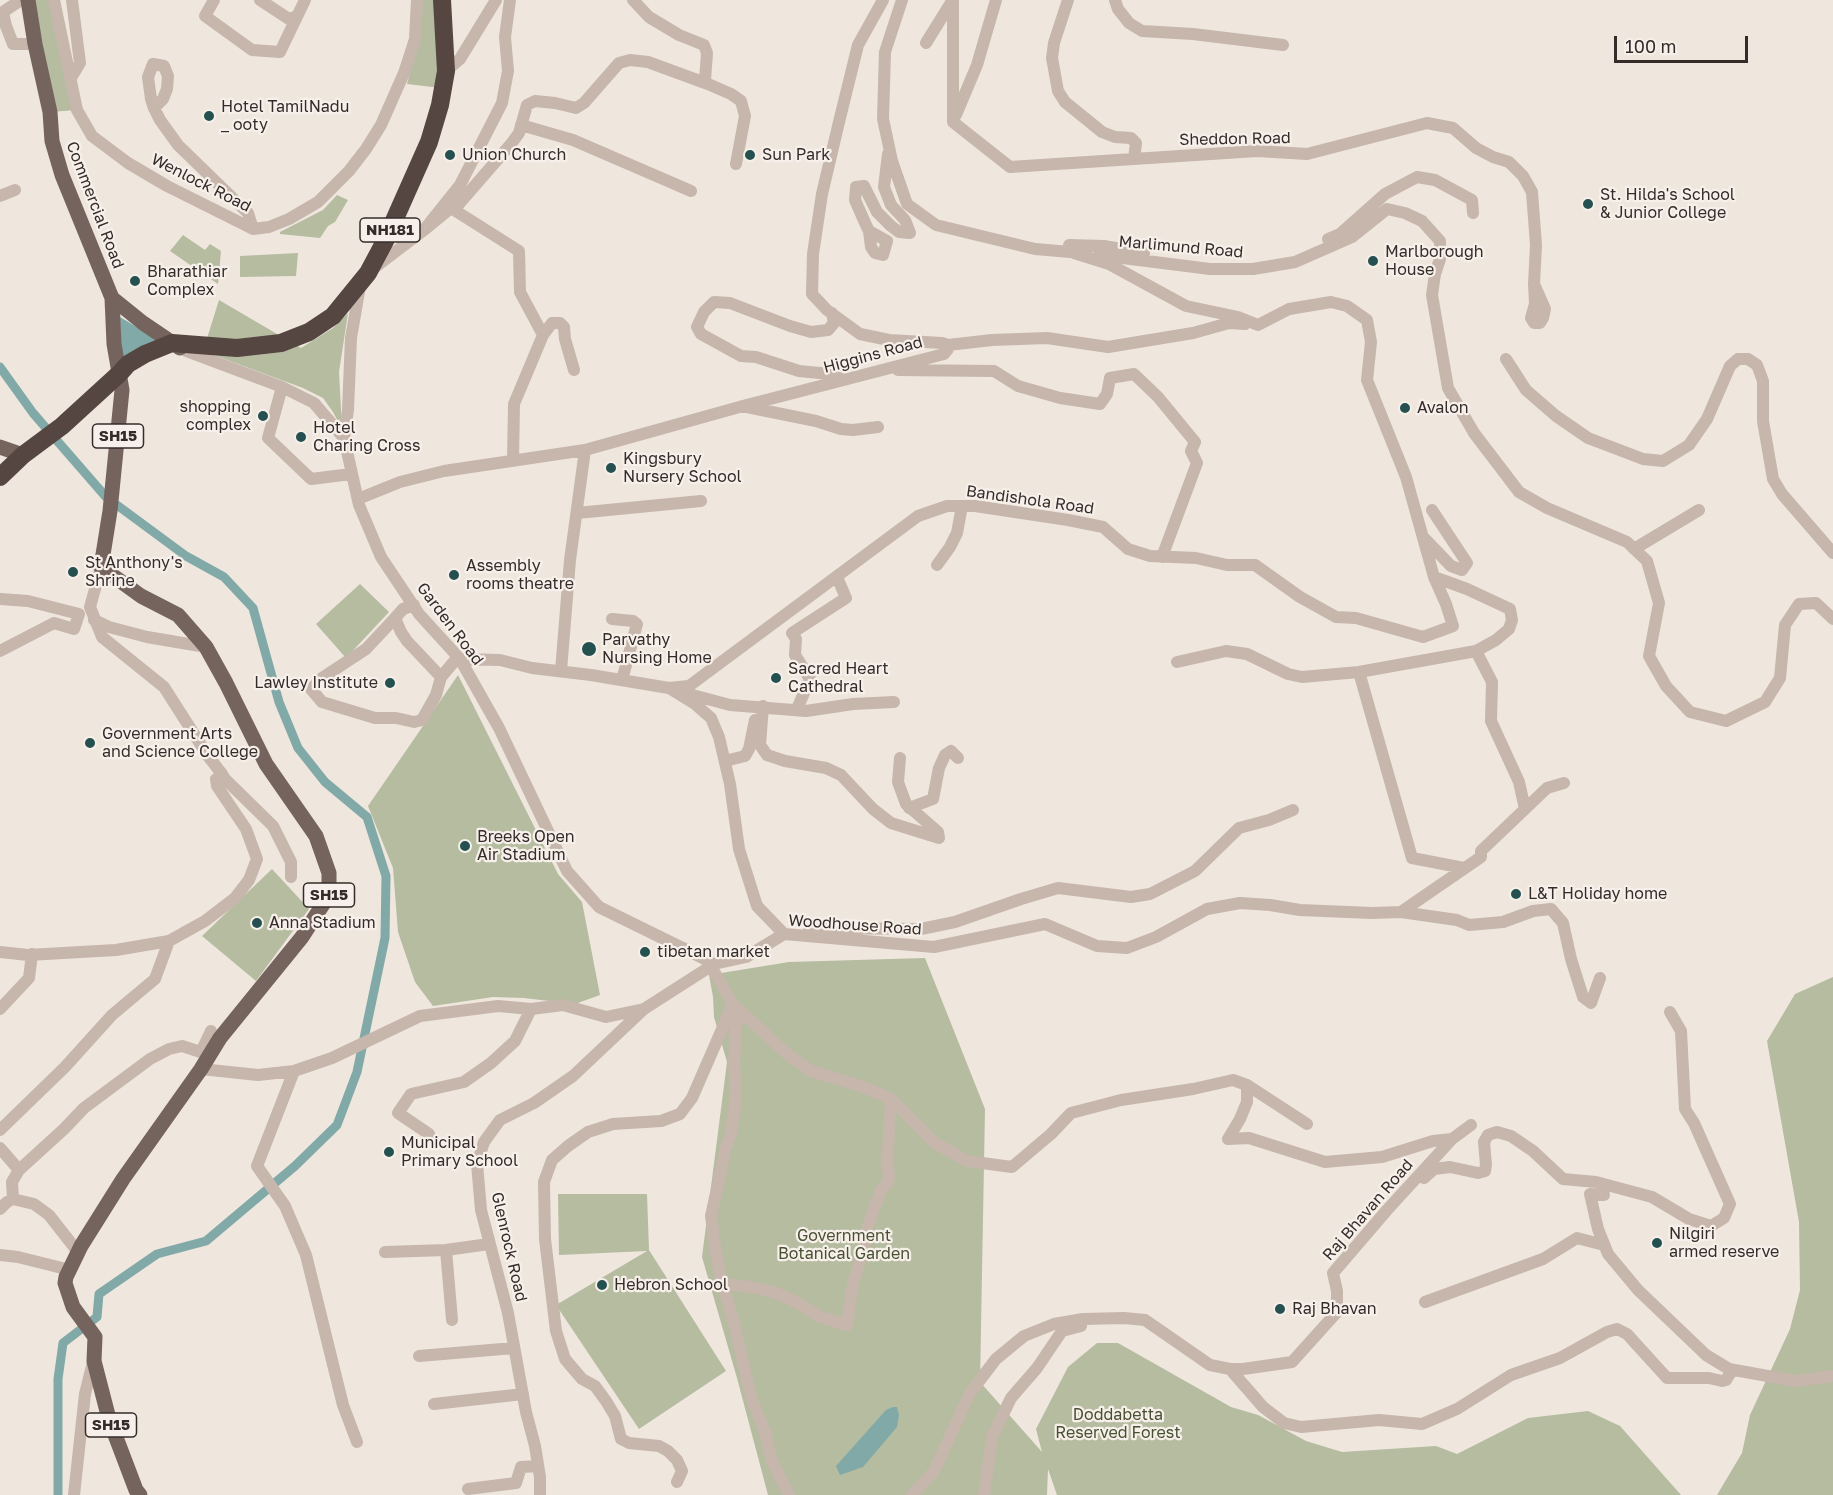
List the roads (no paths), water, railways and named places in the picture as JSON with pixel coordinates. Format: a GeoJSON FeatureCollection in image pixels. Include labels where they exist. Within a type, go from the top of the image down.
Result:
{"type":"FeatureCollection","features":[{"type":"Feature","properties":{"kind":"highway","name":"NH181"},"geometry":{"type":"LineString","coordinates":[[3,467],[27,453],[62,426],[128,364],[145,354],[187,346],[237,348],[281,343],[309,332],[333,316],[364,279],[385,241],[429,142],[440,105],[446,71],[442,0]]}},
{"type":"Feature","properties":{"kind":"main road","name":"Commercial Road"},"geometry":{"type":"LineString","coordinates":[[28,0],[50,112],[52,141],[62,175],[112,298],[143,323],[187,346]]}},
{"type":"Feature","properties":{"kind":"main road"},"geometry":{"type":"LineString","coordinates":[[112,298],[114,344],[120,373]]}},
{"type":"Feature","properties":{"kind":"main road","name":"SH15"},"geometry":{"type":"LineString","coordinates":[[120,373],[122,400],[111,504],[101,567],[141,597],[178,615],[206,647],[266,764],[316,836],[329,873],[329,895],[302,937],[205,1054],[201,1069],[123,1179],[78,1252],[67,1276],[73,1307],[95,1337],[94,1357],[109,1419],[136,1490],[140,1495]]}},
{"type":"Feature","properties":{"kind":"main road"},"geometry":{"type":"LineString","coordinates":[[0,447],[27,453]]}},
{"type":"Feature","properties":{"kind":"street"},"geometry":{"type":"LineString","coordinates":[[21,0],[3,12],[6,26],[13,44],[35,44]]}},
{"type":"Feature","properties":{"kind":"street","name":"Wenlock Road"},"geometry":{"type":"LineString","coordinates":[[54,0],[77,110],[92,136],[128,163],[167,186],[253,229],[269,227],[289,219],[318,202],[349,171],[366,149],[381,125],[404,73],[415,39],[417,0]]}},
{"type":"Feature","properties":{"kind":"street"},"geometry":{"type":"LineString","coordinates":[[71,78],[80,63],[72,0]]}},
{"type":"Feature","properties":{"kind":"street"},"geometry":{"type":"LineString","coordinates":[[214,0],[205,16],[252,50],[280,52],[305,0]]}},
{"type":"Feature","properties":{"kind":"street"},"geometry":{"type":"LineString","coordinates":[[260,0],[289,19],[297,16]]}},
{"type":"Feature","properties":{"kind":"street"},"geometry":{"type":"LineString","coordinates":[[446,71],[460,58],[496,0]]}},
{"type":"Feature","properties":{"kind":"street"},"geometry":{"type":"LineString","coordinates":[[424,230],[460,185],[502,103],[508,71],[505,38],[510,0]]}},
{"type":"Feature","properties":{"kind":"street"},"geometry":{"type":"LineString","coordinates":[[633,0],[649,17],[679,35],[704,45],[707,53],[705,80],[708,84]]}},
{"type":"Feature","properties":{"kind":"street","name":"Higgins Road"},"geometry":{"type":"LineString","coordinates":[[358,499],[400,482],[444,471],[585,450],[944,354],[948,345],[889,340],[860,334],[812,294],[813,254],[822,194],[858,45],[883,0]]}},
{"type":"Feature","properties":{"kind":"street","name":"Marlimund Road"},"geometry":{"type":"LineString","coordinates":[[902,0],[885,52],[883,119],[892,161],[907,204],[936,225],[1035,249],[1210,268],[1253,269],[1295,262],[1352,237],[1387,209],[1406,213],[1422,221],[1440,241],[1440,259],[1432,295],[1448,388],[1474,433],[1519,492],[1547,508],[1627,542],[1647,561],[1659,603],[1649,656],[1666,686],[1690,712],[1726,721],[1765,702],[1780,678],[1785,625],[1799,604],[1816,603],[1833,619]]}},
{"type":"Feature","properties":{"kind":"street"},"geometry":{"type":"LineString","coordinates":[[926,43],[953,0]]}},
{"type":"Feature","properties":{"kind":"street"},"geometry":{"type":"LineString","coordinates":[[953,0],[953,122]]}},
{"type":"Feature","properties":{"kind":"street"},"geometry":{"type":"LineString","coordinates":[[953,122],[977,65],[996,0]]}},
{"type":"Feature","properties":{"kind":"street"},"geometry":{"type":"LineString","coordinates":[[1068,0],[1054,43],[1052,58],[1058,91],[1065,102],[1102,132],[1115,137],[1131,138],[1136,143],[1134,159]]}},
{"type":"Feature","properties":{"kind":"street"},"geometry":{"type":"LineString","coordinates":[[1115,0],[1118,9],[1129,23],[1142,31],[1193,34],[1283,45]]}},
{"type":"Feature","properties":{"kind":"street"},"geometry":{"type":"LineString","coordinates":[[344,438],[348,410],[351,338],[364,279],[451,208],[458,205],[512,144],[519,133],[527,105],[534,102],[555,103],[576,108],[584,103],[620,63],[630,60],[648,62],[708,84],[741,101],[745,116],[736,164]]}},
{"type":"Feature","properties":{"kind":"street"},"geometry":{"type":"LineString","coordinates":[[154,108],[178,145],[248,213],[253,229]]}},
{"type":"Feature","properties":{"kind":"street","name":"Sheddon Road"},"geometry":{"type":"LineString","coordinates":[[953,122],[1010,166],[1257,151],[1307,154],[1426,123],[1453,128],[1476,148],[1509,162],[1523,176],[1532,192],[1536,245],[1534,284]]}},
{"type":"Feature","properties":{"kind":"street"},"geometry":{"type":"LineString","coordinates":[[521,125],[573,140],[691,191]]}},
{"type":"Feature","properties":{"kind":"street"},"geometry":{"type":"LineString","coordinates":[[869,231],[855,200],[856,187],[864,186],[878,212],[891,226],[899,232],[910,233],[905,220],[891,205],[884,187],[888,135]]}},
{"type":"Feature","properties":{"kind":"street"},"geometry":{"type":"LineString","coordinates":[[1026,245],[1104,246],[1214,262],[1250,262],[1294,255],[1340,234],[1385,194],[1417,177],[1435,180],[1472,200],[1473,213]]}},
{"type":"Feature","properties":{"kind":"street"},"geometry":{"type":"LineString","coordinates":[[0,196],[15,190]]}},
{"type":"Feature","properties":{"kind":"street"},"geometry":{"type":"LineString","coordinates":[[451,208],[519,251],[520,291],[543,335]]}},
{"type":"Feature","properties":{"kind":"street"},"geometry":{"type":"LineString","coordinates":[[1074,252],[1109,264],[1186,306],[1238,317],[1258,325]]}},
{"type":"Feature","properties":{"kind":"street"},"geometry":{"type":"LineString","coordinates":[[832,313],[834,322],[828,330],[812,332],[730,303],[714,302],[704,312],[697,327],[701,334],[741,356],[756,357],[799,371],[830,374],[844,380]]}},
{"type":"Feature","properties":{"kind":"street","name":"Bandishola Road"},"geometry":{"type":"LineString","coordinates":[[459,658],[500,660],[532,668],[669,688],[688,686],[918,516],[947,506],[1068,520],[1103,527],[1128,549],[1150,556],[1196,558],[1227,565],[1255,565],[1300,597],[1336,617],[1356,618],[1423,637],[1453,626],[1434,577],[1406,477],[1367,380],[1371,342],[1367,320],[1347,306],[1331,302],[1289,309],[1258,325]]}},
{"type":"Feature","properties":{"kind":"street"},"geometry":{"type":"LineString","coordinates":[[513,460],[514,404],[543,335],[552,323],[557,322],[563,325],[574,370]]}},
{"type":"Feature","properties":{"kind":"street"},"geometry":{"type":"LineString","coordinates":[[948,345],[992,340],[1047,338],[1108,347],[1193,333],[1229,324],[1258,325]]}},
{"type":"Feature","properties":{"kind":"street","name":"Garden Road"},"geometry":{"type":"LineString","coordinates":[[187,346],[314,403],[344,438],[358,499],[381,557],[419,614],[459,658],[499,728],[567,871],[599,907],[711,965]]}},
{"type":"Feature","properties":{"kind":"street"},"geometry":{"type":"LineString","coordinates":[[1506,359],[1526,390],[1556,416],[1588,438],[1643,459],[1664,461],[1689,445],[1707,419],[1730,366],[1738,359],[1748,359],[1757,365],[1762,381],[1763,421],[1773,479],[1782,494],[1833,553]]}},
{"type":"Feature","properties":{"kind":"street"},"geometry":{"type":"LineString","coordinates":[[884,370],[994,371],[1018,386],[1060,398],[1100,404],[1107,394],[1110,378],[1134,374],[1158,398],[1195,442],[1191,451],[1197,463],[1162,557]]}},
{"type":"Feature","properties":{"kind":"street"},"geometry":{"type":"LineString","coordinates":[[282,387],[268,438],[311,479],[351,474]]}},
{"type":"Feature","properties":{"kind":"street"},"geometry":{"type":"LineString","coordinates":[[743,406],[816,421],[842,429],[878,427]]}},
{"type":"Feature","properties":{"kind":"street"},"geometry":{"type":"LineString","coordinates":[[561,671],[570,560],[585,450]]}},
{"type":"Feature","properties":{"kind":"street"},"geometry":{"type":"LineString","coordinates":[[577,513],[701,501]]}},
{"type":"Feature","properties":{"kind":"street"},"geometry":{"type":"LineString","coordinates":[[937,565],[950,548],[957,533],[962,506]]}},
{"type":"Feature","properties":{"kind":"street"},"geometry":{"type":"LineString","coordinates":[[1423,537],[1451,566],[1462,570],[1467,563],[1432,510]]}},
{"type":"Feature","properties":{"kind":"street"},"geometry":{"type":"LineString","coordinates":[[1634,549],[1700,510]]}},
{"type":"Feature","properties":{"kind":"street"},"geometry":{"type":"LineString","coordinates":[[101,567],[90,607],[102,637],[164,687],[208,756],[224,776],[273,826],[291,862],[291,877]]}},
{"type":"Feature","properties":{"kind":"street"},"geometry":{"type":"LineString","coordinates":[[797,709],[810,679],[795,655],[796,639],[792,633],[846,598],[837,577]]}},
{"type":"Feature","properties":{"kind":"street"},"geometry":{"type":"LineString","coordinates":[[1177,662],[1226,651],[1247,654],[1288,674],[1302,677],[1359,672],[1476,651],[1496,640],[1509,629],[1512,620],[1510,609],[1434,577]]}},
{"type":"Feature","properties":{"kind":"street"},"geometry":{"type":"LineString","coordinates":[[0,599],[28,601],[79,614],[109,627],[147,637],[206,647]]}},
{"type":"Feature","properties":{"kind":"street"},"geometry":{"type":"LineString","coordinates":[[414,605],[403,609],[366,649],[322,678],[311,689],[322,702],[375,718],[396,718],[414,722],[422,720],[436,694],[441,677],[459,658]]}},
{"type":"Feature","properties":{"kind":"street"},"geometry":{"type":"LineString","coordinates":[[0,651],[54,623],[74,629],[79,614]]}},
{"type":"Feature","properties":{"kind":"street"},"geometry":{"type":"LineString","coordinates":[[395,618],[400,632],[407,641],[441,677]]}},
{"type":"Feature","properties":{"kind":"street"},"geometry":{"type":"LineString","coordinates":[[612,619],[633,621],[637,624],[622,680]]}},
{"type":"Feature","properties":{"kind":"street"},"geometry":{"type":"LineString","coordinates":[[1476,651],[1492,682],[1491,721],[1519,782],[1525,809]]}},
{"type":"Feature","properties":{"kind":"street"},"geometry":{"type":"LineString","coordinates":[[1359,672],[1412,858],[1464,868]]}},
{"type":"Feature","properties":{"kind":"street"},"geometry":{"type":"LineString","coordinates":[[669,688],[730,705],[806,711],[853,704],[894,702]]}},
{"type":"Feature","properties":{"kind":"street"},"geometry":{"type":"LineString","coordinates":[[669,688],[711,718],[719,737],[730,784],[739,849],[757,906],[784,934],[828,928],[921,929],[955,922],[1058,888],[1131,897],[1150,894],[1195,871],[1239,828],[1269,820],[1293,810]]}},
{"type":"Feature","properties":{"kind":"street"},"geometry":{"type":"LineString","coordinates":[[724,761],[745,756],[750,749],[760,706]]}},
{"type":"Feature","properties":{"kind":"street"},"geometry":{"type":"LineString","coordinates":[[760,706],[760,745],[767,755],[785,761],[826,768],[841,775],[873,809],[891,823],[939,838],[938,832],[906,804],[898,782],[900,758]]}},
{"type":"Feature","properties":{"kind":"street"},"geometry":{"type":"LineString","coordinates":[[909,808],[933,799],[939,768],[945,755],[951,751],[958,758]]}},
{"type":"Feature","properties":{"kind":"street"},"geometry":{"type":"LineString","coordinates":[[0,952],[32,954],[116,950],[169,941],[206,921],[235,898],[249,880],[257,859],[246,829],[217,786],[216,779],[224,776]]}},
{"type":"Feature","properties":{"kind":"street"},"geometry":{"type":"LineString","coordinates":[[1401,912],[1481,857],[1481,850],[1547,788],[1564,783]]}},
{"type":"Feature","properties":{"kind":"street","name":"Woodhouse Road"},"geometry":{"type":"LineString","coordinates":[[711,965],[746,957],[784,934],[934,947],[1045,924],[1097,946],[1127,948],[1156,937],[1207,909],[1240,903],[1300,910],[1401,912],[1456,920],[1469,925],[1503,922],[1533,911],[1551,909],[1563,923],[1583,997],[1591,1003],[1600,978]]}},
{"type":"Feature","properties":{"kind":"street"},"geometry":{"type":"LineString","coordinates":[[0,1130],[65,1067],[112,1015],[155,979],[169,941]]}},
{"type":"Feature","properties":{"kind":"street"},"geometry":{"type":"LineString","coordinates":[[0,1009],[29,978],[32,954]]}},
{"type":"Feature","properties":{"kind":"street"},"geometry":{"type":"LineString","coordinates":[[201,1069],[258,1075],[294,1071],[332,1058],[420,1017],[498,1006],[531,1009],[563,1005],[606,1017],[644,1009],[711,965],[737,1015],[734,1061],[736,1097],[731,1134],[711,1216],[720,1275],[751,1397],[765,1432],[772,1461],[789,1495]]}},
{"type":"Feature","properties":{"kind":"street"},"geometry":{"type":"LineString","coordinates":[[733,1004],[787,1054],[811,1071],[864,1087],[891,1099],[935,1143],[967,1161],[1012,1167],[1051,1134],[1071,1113],[1233,1080],[1247,1085],[1307,1124]]}},
{"type":"Feature","properties":{"kind":"street"},"geometry":{"type":"LineString","coordinates":[[677,1482],[682,1471],[677,1460],[659,1446],[629,1443],[621,1439],[615,1416],[606,1401],[595,1386],[582,1379],[565,1359],[556,1331],[545,1239],[544,1182],[552,1160],[588,1132],[613,1124],[661,1121],[680,1114],[692,1098],[733,1004]]}},
{"type":"Feature","properties":{"kind":"street"},"geometry":{"type":"LineString","coordinates":[[429,1134],[398,1113],[411,1094],[464,1082],[491,1063],[515,1041],[531,1009]]}},
{"type":"Feature","properties":{"kind":"street","name":"Glenrock Road"},"geometry":{"type":"LineString","coordinates":[[540,1495],[538,1466],[508,1313],[481,1210],[477,1164],[484,1142],[500,1120],[534,1103],[573,1076],[644,1009]]}},
{"type":"Feature","properties":{"kind":"street"},"geometry":{"type":"LineString","coordinates":[[1387,1210],[1401,1203],[1434,1169],[1450,1167],[1478,1173],[1485,1171],[1484,1142],[1488,1135],[1497,1132],[1511,1136],[1533,1151],[1563,1179],[1596,1182],[1641,1193],[1689,1219],[1711,1226],[1724,1218],[1730,1204],[1694,1123],[1685,1109],[1681,1031],[1670,1012]]}},
{"type":"Feature","properties":{"kind":"street"},"geometry":{"type":"LineString","coordinates":[[13,1199],[12,1182],[19,1170],[64,1130],[84,1108],[150,1059],[169,1049],[182,1046],[205,1054],[212,1031]]}},
{"type":"Feature","properties":{"kind":"street"},"geometry":{"type":"LineString","coordinates":[[294,1071],[257,1167],[285,1206],[306,1255],[343,1405],[357,1442]]}},
{"type":"Feature","properties":{"kind":"street"},"geometry":{"type":"LineString","coordinates":[[1247,1085],[1247,1102],[1228,1139],[1249,1138],[1325,1162],[1382,1156],[1433,1141],[1452,1140]]}},
{"type":"Feature","properties":{"kind":"street"},"geometry":{"type":"LineString","coordinates":[[723,1284],[774,1292],[820,1317],[847,1325],[867,1228],[882,1188],[888,1184],[891,1099]]}},
{"type":"Feature","properties":{"kind":"street","name":"Raj Bhavan Road"},"geometry":{"type":"LineString","coordinates":[[912,1495],[934,1472],[970,1393],[996,1359],[1024,1336],[1054,1324],[1083,1319],[1145,1320],[1210,1365],[1243,1369],[1292,1362],[1337,1312],[1337,1291],[1333,1273],[1452,1140],[1471,1125]]}},
{"type":"Feature","properties":{"kind":"street"},"geometry":{"type":"LineString","coordinates":[[0,1148],[19,1170]]}},
{"type":"Feature","properties":{"kind":"street"},"geometry":{"type":"LineString","coordinates":[[1604,1195],[1590,1194],[1608,1254],[1638,1290],[1706,1355],[1729,1368],[1795,1381],[1833,1376]]}},
{"type":"Feature","properties":{"kind":"street"},"geometry":{"type":"LineString","coordinates":[[0,1209],[13,1199],[34,1204],[49,1215],[78,1252]]}},
{"type":"Feature","properties":{"kind":"street"},"geometry":{"type":"LineString","coordinates":[[1425,1302],[1543,1259],[1577,1238],[1604,1245]]}},
{"type":"Feature","properties":{"kind":"street"},"geometry":{"type":"LineString","coordinates":[[385,1252],[446,1250],[489,1244]]}},
{"type":"Feature","properties":{"kind":"street"},"geometry":{"type":"LineString","coordinates":[[446,1250],[453,1320]]}},
{"type":"Feature","properties":{"kind":"street"},"geometry":{"type":"LineString","coordinates":[[0,1255],[18,1257],[67,1276]]}},
{"type":"Feature","properties":{"kind":"street"},"geometry":{"type":"LineString","coordinates":[[984,1495],[992,1437],[1011,1398],[1037,1368],[1062,1331],[1108,1318]]}},
{"type":"Feature","properties":{"kind":"street"},"geometry":{"type":"LineString","coordinates":[[1230,1369],[1263,1407],[1284,1423],[1310,1427],[1379,1420],[1422,1424],[1457,1409],[1511,1375],[1560,1358],[1607,1332],[1617,1329],[1627,1334],[1667,1378],[1709,1378],[1722,1381],[1730,1376],[1729,1368]]}},
{"type":"Feature","properties":{"kind":"street"},"geometry":{"type":"LineString","coordinates":[[419,1356],[514,1348]]}},
{"type":"Feature","properties":{"kind":"street"},"geometry":{"type":"LineString","coordinates":[[74,1495],[85,1394],[94,1357]]}},
{"type":"Feature","properties":{"kind":"street"},"geometry":{"type":"LineString","coordinates":[[434,1404],[523,1394]]}},
{"type":"Feature","properties":{"kind":"street"},"geometry":{"type":"LineString","coordinates":[[468,1489],[516,1483],[521,1467],[538,1466]]}},
{"type":"Feature","properties":{"kind":"water"},"geometry":{"type":"Polygon","coordinates":[[[120,317],[160,341],[121,358],[120,317]]]}},
{"type":"Feature","properties":{"kind":"water"},"geometry":{"type":"Polygon","coordinates":[[[897,1407],[899,1415],[897,1427],[863,1467],[840,1475],[836,1466],[886,1410],[897,1407]]]}},
{"type":"Feature","properties":{"kind":"waterway"},"geometry":{"type":"LineString","coordinates":[[0,367],[33,413],[106,497],[186,556],[224,577],[253,608],[279,702],[298,748],[325,782],[367,817],[386,876],[385,938],[357,1072],[337,1125],[295,1166],[206,1241],[157,1254],[99,1294],[97,1317],[63,1343],[58,1379],[58,1495]]}},
{"type":"Feature","properties":{"kind":"place","name":"Hotel TamilNadu _ ooty"},"geometry":{"type":"Point","coordinates":[209,116]}},
{"type":"Feature","properties":{"kind":"place","name":"Union Church"},"geometry":{"type":"Point","coordinates":[450,155]}},
{"type":"Feature","properties":{"kind":"place","name":"Sun Park"},"geometry":{"type":"Point","coordinates":[750,155]}},
{"type":"Feature","properties":{"kind":"place","name":"St. Hilda's School & Junior College"},"geometry":{"type":"Point","coordinates":[1588,204]}},
{"type":"Feature","properties":{"kind":"place","name":"Marlborough House"},"geometry":{"type":"Point","coordinates":[1373,261]}},
{"type":"Feature","properties":{"kind":"place","name":"Bharathiar Complex"},"geometry":{"type":"Point","coordinates":[135,281]}},
{"type":"Feature","properties":{"kind":"place","name":"Avalon"},"geometry":{"type":"Point","coordinates":[1405,408]}},
{"type":"Feature","properties":{"kind":"place","name":"shopping complex"},"geometry":{"type":"Point","coordinates":[263,416]}},
{"type":"Feature","properties":{"kind":"place","name":"Hotel Charing Cross"},"geometry":{"type":"Point","coordinates":[301,437]}},
{"type":"Feature","properties":{"kind":"place","name":"Kingsbury Nursery School"},"geometry":{"type":"Point","coordinates":[611,468]}},
{"type":"Feature","properties":{"kind":"place","name":"St Anthony's Shrine"},"geometry":{"type":"Point","coordinates":[73,572]}},
{"type":"Feature","properties":{"kind":"place","name":"Assembly rooms theatre"},"geometry":{"type":"Point","coordinates":[454,575]}},
{"type":"Feature","properties":{"kind":"place","name":"Parvathy Nursing Home"},"geometry":{"type":"Point","coordinates":[589,649]}},
{"type":"Feature","properties":{"kind":"place","name":"Sacred Heart Cathedral"},"geometry":{"type":"Point","coordinates":[776,678]}},
{"type":"Feature","properties":{"kind":"place","name":"Lawley Institute"},"geometry":{"type":"Point","coordinates":[390,683]}},
{"type":"Feature","properties":{"kind":"place","name":"Government Arts and Science College"},"geometry":{"type":"Point","coordinates":[90,743]}},
{"type":"Feature","properties":{"kind":"place","name":"Breeks Open Air Stadium"},"geometry":{"type":"Point","coordinates":[465,846]}},
{"type":"Feature","properties":{"kind":"place","name":"L&T Holiday home"},"geometry":{"type":"Point","coordinates":[1516,894]}},
{"type":"Feature","properties":{"kind":"place","name":"Anna Stadium"},"geometry":{"type":"Point","coordinates":[257,923]}},
{"type":"Feature","properties":{"kind":"place","name":"tibetan market"},"geometry":{"type":"Point","coordinates":[645,952]}},
{"type":"Feature","properties":{"kind":"place","name":"Municipal Primary School"},"geometry":{"type":"Point","coordinates":[389,1152]}},
{"type":"Feature","properties":{"kind":"place","name":"Nilgiri armed reserve"},"geometry":{"type":"Point","coordinates":[1657,1243]}},
{"type":"Feature","properties":{"kind":"place","name":"Hebron School"},"geometry":{"type":"Point","coordinates":[602,1285]}},
{"type":"Feature","properties":{"kind":"place","name":"Raj Bhavan"},"geometry":{"type":"Point","coordinates":[1280,1309]}},
{"type":"Feature","properties":{"kind":"park label","name":"Government Botanical Garden"},"geometry":{"type":"Point","coordinates":[844,1245]}},
{"type":"Feature","properties":{"kind":"park label","name":"Doddabetta Reserved Forest"},"geometry":{"type":"Point","coordinates":[1118,1424]}}]}
